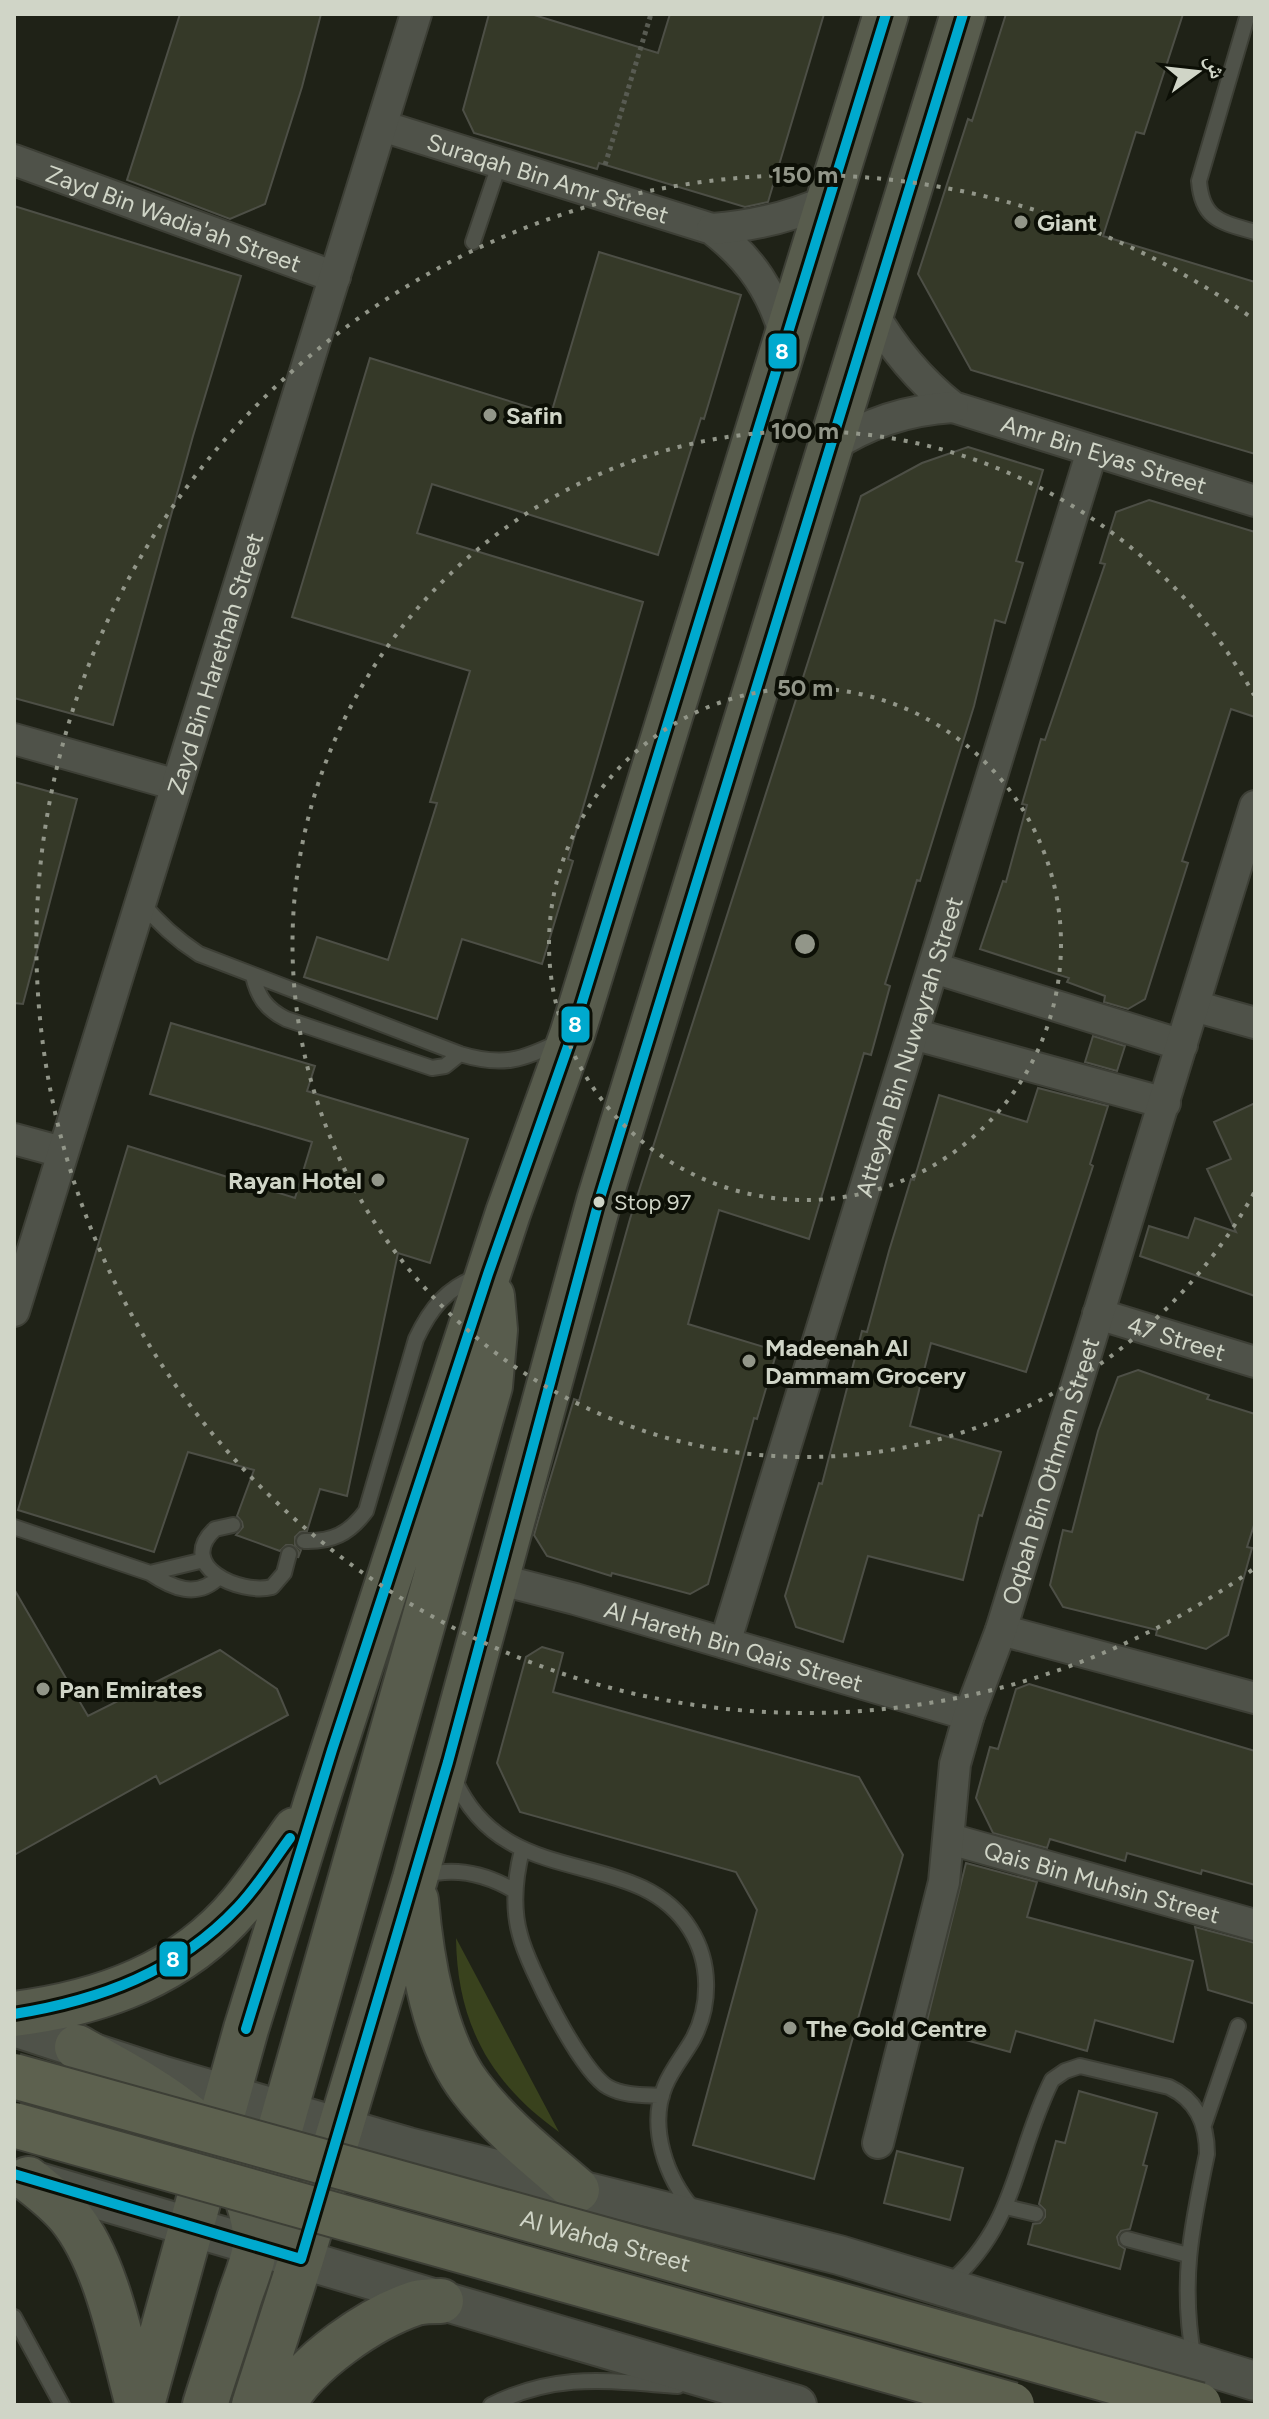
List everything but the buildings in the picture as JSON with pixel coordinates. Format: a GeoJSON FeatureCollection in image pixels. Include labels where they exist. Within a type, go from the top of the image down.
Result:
{"type":"FeatureCollection","features":[{"type":"Feature","properties":{"kind":"highway","name":"Al Wahda Street"},"geometry":{"type":"LineString","coordinates":[[14,2076],[1197,2385]]}},
{"type":"Feature","properties":{"kind":"highway","name":"Al Wahda Street"},"geometry":{"type":"LineString","coordinates":[[14,2125],[1012,2405]]}},
{"type":"Feature","properties":{"kind":"main road"},"geometry":{"type":"LineString","coordinates":[[140,2405],[228,2094],[316,1803],[488,1274],[572,1035],[886,14]]}},
{"type":"Feature","properties":{"kind":"main road"},"geometry":{"type":"LineString","coordinates":[[254,2405],[415,1879],[599,1201],[963,14]]}},
{"type":"Feature","properties":{"kind":"main road"},"geometry":{"type":"LineString","coordinates":[[301,2259],[285,2225],[276,2187],[278,2136],[490,1386],[495,1330],[488,1274]]}},
{"type":"Feature","properties":{"kind":"main road"},"geometry":{"type":"LineString","coordinates":[[14,2014],[79,2003],[115,1992],[182,1958],[213,1933],[240,1905],[316,1803]]}},
{"type":"Feature","properties":{"kind":"main road"},"geometry":{"type":"LineString","coordinates":[[415,1879],[420,1949],[428,1984],[445,2035],[468,2085],[491,2112],[577,2190]]}},
{"type":"Feature","properties":{"kind":"main road"},"geometry":{"type":"LineString","coordinates":[[77,2047],[159,2094],[215,2141],[231,2162],[243,2187],[253,2216],[255,2246],[205,2405]]}},
{"type":"Feature","properties":{"kind":"main road"},"geometry":{"type":"LineString","coordinates":[[21,2176],[70,2217],[86,2243],[110,2304],[140,2405]]}},
{"type":"Feature","properties":{"kind":"main road"},"geometry":{"type":"LineString","coordinates":[[283,2405],[307,2374],[356,2334],[419,2302],[441,2301]]}},
{"type":"Feature","properties":{"kind":"street","name":"Zayd Bin Harethah Street"},"geometry":{"type":"LineString","coordinates":[[14,1311],[416,14]]}},
{"type":"Feature","properties":{"kind":"street","name":"Suraqah Bin Amr Street"},"geometry":{"type":"LineString","coordinates":[[382,126],[712,229],[747,259],[761,278],[772,298],[787,342]]}},
{"type":"Feature","properties":{"kind":"street","name":"Zayd Bin Wadia'ah Street"},"geometry":{"type":"LineString","coordinates":[[14,160],[335,277]]}},
{"type":"Feature","properties":{"kind":"street","name":"Suraqah Bin Amr Street"},"geometry":{"type":"LineString","coordinates":[[712,229],[761,224],[829,200]]}},
{"type":"Feature","properties":{"kind":"street","name":"Amr Bin Eyas Street"},"geometry":{"type":"LineString","coordinates":[[871,310],[914,374],[953,407]]}},
{"type":"Feature","properties":{"kind":"street","name":"Amr Bin Eyas Street"},"geometry":{"type":"LineString","coordinates":[[829,448],[875,422],[927,408],[953,407],[1255,501]]}},
{"type":"Feature","properties":{"kind":"street","name":"Atteyah Bin Nuwayrah Street"},"geometry":{"type":"LineString","coordinates":[[725,1643],[1092,451]]}},
{"type":"Feature","properties":{"kind":"street"},"geometry":{"type":"LineString","coordinates":[[14,739],[177,785]]}},
{"type":"Feature","properties":{"kind":"street","name":"Oqbah Bin Othman Street"},"geometry":{"type":"LineString","coordinates":[[878,2143],[944,1882],[950,1839],[951,1790],[969,1715],[1001,1630],[1255,806]]}},
{"type":"Feature","properties":{"kind":"street"},"geometry":{"type":"LineString","coordinates":[[934,968],[1182,1045]]}},
{"type":"Feature","properties":{"kind":"street"},"geometry":{"type":"LineString","coordinates":[[1194,1006],[1255,1023]]}},
{"type":"Feature","properties":{"kind":"street"},"geometry":{"type":"LineString","coordinates":[[913,1034],[1165,1103]]}},
{"type":"Feature","properties":{"kind":"street"},"geometry":{"type":"LineString","coordinates":[[14,1139],[62,1152]]}},
{"type":"Feature","properties":{"kind":"street","name":"47 Street"},"geometry":{"type":"LineString","coordinates":[[1098,1314],[1255,1362]]}},
{"type":"Feature","properties":{"kind":"street","name":"Al Hareth Bin Qais Street"},"geometry":{"type":"LineString","coordinates":[[497,1579],[969,1715]]}},
{"type":"Feature","properties":{"kind":"street"},"geometry":{"type":"LineString","coordinates":[[1001,1630],[1255,1698]]}},
{"type":"Feature","properties":{"kind":"street","name":"Qais Bin Muhsin Street"},"geometry":{"type":"LineString","coordinates":[[950,1839],[1255,1925]]}},
{"type":"Feature","properties":{"kind":"street"},"geometry":{"type":"LineString","coordinates":[[14,2027],[408,2147],[839,2255],[946,2285],[1197,2385],[1255,2381]]}},
{"type":"Feature","properties":{"kind":"street"},"geometry":{"type":"LineString","coordinates":[[21,2176],[797,2405]]}},
{"type":"Feature","properties":{"kind":"lane"},"geometry":{"type":"LineString","coordinates":[[1248,14],[1199,181],[1201,200],[1210,214],[1223,223],[1255,232]]}},
{"type":"Feature","properties":{"kind":"lane"},"geometry":{"type":"LineString","coordinates":[[473,242],[500,162]]}},
{"type":"Feature","properties":{"kind":"lane"},"geometry":{"type":"LineString","coordinates":[[142,902],[158,923],[199,954],[460,1054],[483,1061],[506,1062],[528,1057],[572,1035]]}},
{"type":"Feature","properties":{"kind":"lane"},"geometry":{"type":"LineString","coordinates":[[253,976],[265,1005],[286,1019],[432,1068],[445,1066],[460,1054]]}},
{"type":"Feature","properties":{"kind":"lane"},"geometry":{"type":"LineString","coordinates":[[304,1541],[322,1542],[340,1537],[355,1526],[366,1511],[416,1339],[426,1316],[443,1296],[464,1282],[488,1274]]}},
{"type":"Feature","properties":{"kind":"lane"},"geometry":{"type":"LineString","coordinates":[[233,1525],[215,1529],[203,1551],[207,1567],[219,1577],[253,1589],[272,1587],[284,1573],[289,1554]]}},
{"type":"Feature","properties":{"kind":"lane"},"geometry":{"type":"LineString","coordinates":[[14,1527],[150,1573],[174,1587],[194,1591],[212,1584],[219,1577]]}},
{"type":"Feature","properties":{"kind":"lane"},"geometry":{"type":"LineString","coordinates":[[150,1573],[204,1560]]}},
{"type":"Feature","properties":{"kind":"lane"},"geometry":{"type":"LineString","coordinates":[[448,1762],[459,1789],[476,1813],[497,1834],[522,1850],[549,1861],[641,1886],[669,1905],[691,1930],[701,1950],[707,1995],[703,2017],[662,2096],[658,2127],[668,2166],[684,2196],[705,2222]]}},
{"type":"Feature","properties":{"kind":"lane"},"geometry":{"type":"LineString","coordinates":[[522,1850],[515,1891],[519,1934],[526,1954],[591,2073],[599,2082],[622,2093],[662,2096]]}},
{"type":"Feature","properties":{"kind":"lane"},"geometry":{"type":"LineString","coordinates":[[415,1879],[448,1871],[466,1872],[484,1876],[515,1891]]}},
{"type":"Feature","properties":{"kind":"lane"},"geometry":{"type":"LineString","coordinates":[[1204,2125],[1238,2026]]}},
{"type":"Feature","properties":{"kind":"lane"},"geometry":{"type":"LineString","coordinates":[[946,2285],[980,2252],[1006,2207],[1052,2080],[1080,2066],[1169,2087],[1190,2100],[1204,2125],[1207,2154],[1188,2255],[1186,2311],[1197,2385]]}},
{"type":"Feature","properties":{"kind":"lane"},"geometry":{"type":"LineString","coordinates":[[1006,2207],[1036,2214]]}},
{"type":"Feature","properties":{"kind":"lane"},"geometry":{"type":"LineString","coordinates":[[1127,2239],[1188,2255]]}},
{"type":"Feature","properties":{"kind":"lane"},"geometry":{"type":"LineString","coordinates":[[14,2317],[62,2405]]}},
{"type":"Feature","properties":{"kind":"lane"},"geometry":{"type":"LineString","coordinates":[[491,2405],[534,2387],[573,2381],[743,2390]]}},
{"type":"Feature","properties":{"kind":"path"},"geometry":{"type":"LineString","coordinates":[[596,192],[651,14]]}},
{"type":"Feature","properties":{"kind":"green space"},"geometry":{"type":"Polygon","coordinates":[[[456,1938],[559,2132],[514,2093],[482,2048],[463,1997],[456,1938]]]}},
{"type":"Feature","properties":{"kind":"transit line","name":"8"},"geometry":{"type":"LineString","coordinates":[[246,2029],[332,1750],[488,1274],[572,1035],[886,14]]}},
{"type":"Feature","properties":{"kind":"transit line","name":"8"},"geometry":{"type":"LineString","coordinates":[[14,2174],[301,2259],[448,1762],[599,1201],[963,14]]}},
{"type":"Feature","properties":{"kind":"transit line","name":"8"},"geometry":{"type":"LineString","coordinates":[[14,2014],[77,2001],[135,1980],[163,1966],[214,1930],[238,1907],[290,1838]]}},
{"type":"Feature","properties":{"kind":"place","name":"Giant"},"geometry":{"type":"Point","coordinates":[1021,222]}},
{"type":"Feature","properties":{"kind":"place","name":"Safin"},"geometry":{"type":"Point","coordinates":[490,415]}},
{"type":"Feature","properties":{"kind":"place","name":"Rayan Hotel"},"geometry":{"type":"Point","coordinates":[378,1180]}},
{"type":"Feature","properties":{"kind":"place","name":"Stop 97"},"geometry":{"type":"Point","coordinates":[599,1202]}},
{"type":"Feature","properties":{"kind":"place","name":"Madeenah Al Dammam Grocery"},"geometry":{"type":"Point","coordinates":[749,1361]}},
{"type":"Feature","properties":{"kind":"place","name":"Pan Emirates"},"geometry":{"type":"Point","coordinates":[43,1689]}},
{"type":"Feature","properties":{"kind":"place","name":"The Gold Centre"},"geometry":{"type":"Point","coordinates":[790,2028]}}]}
